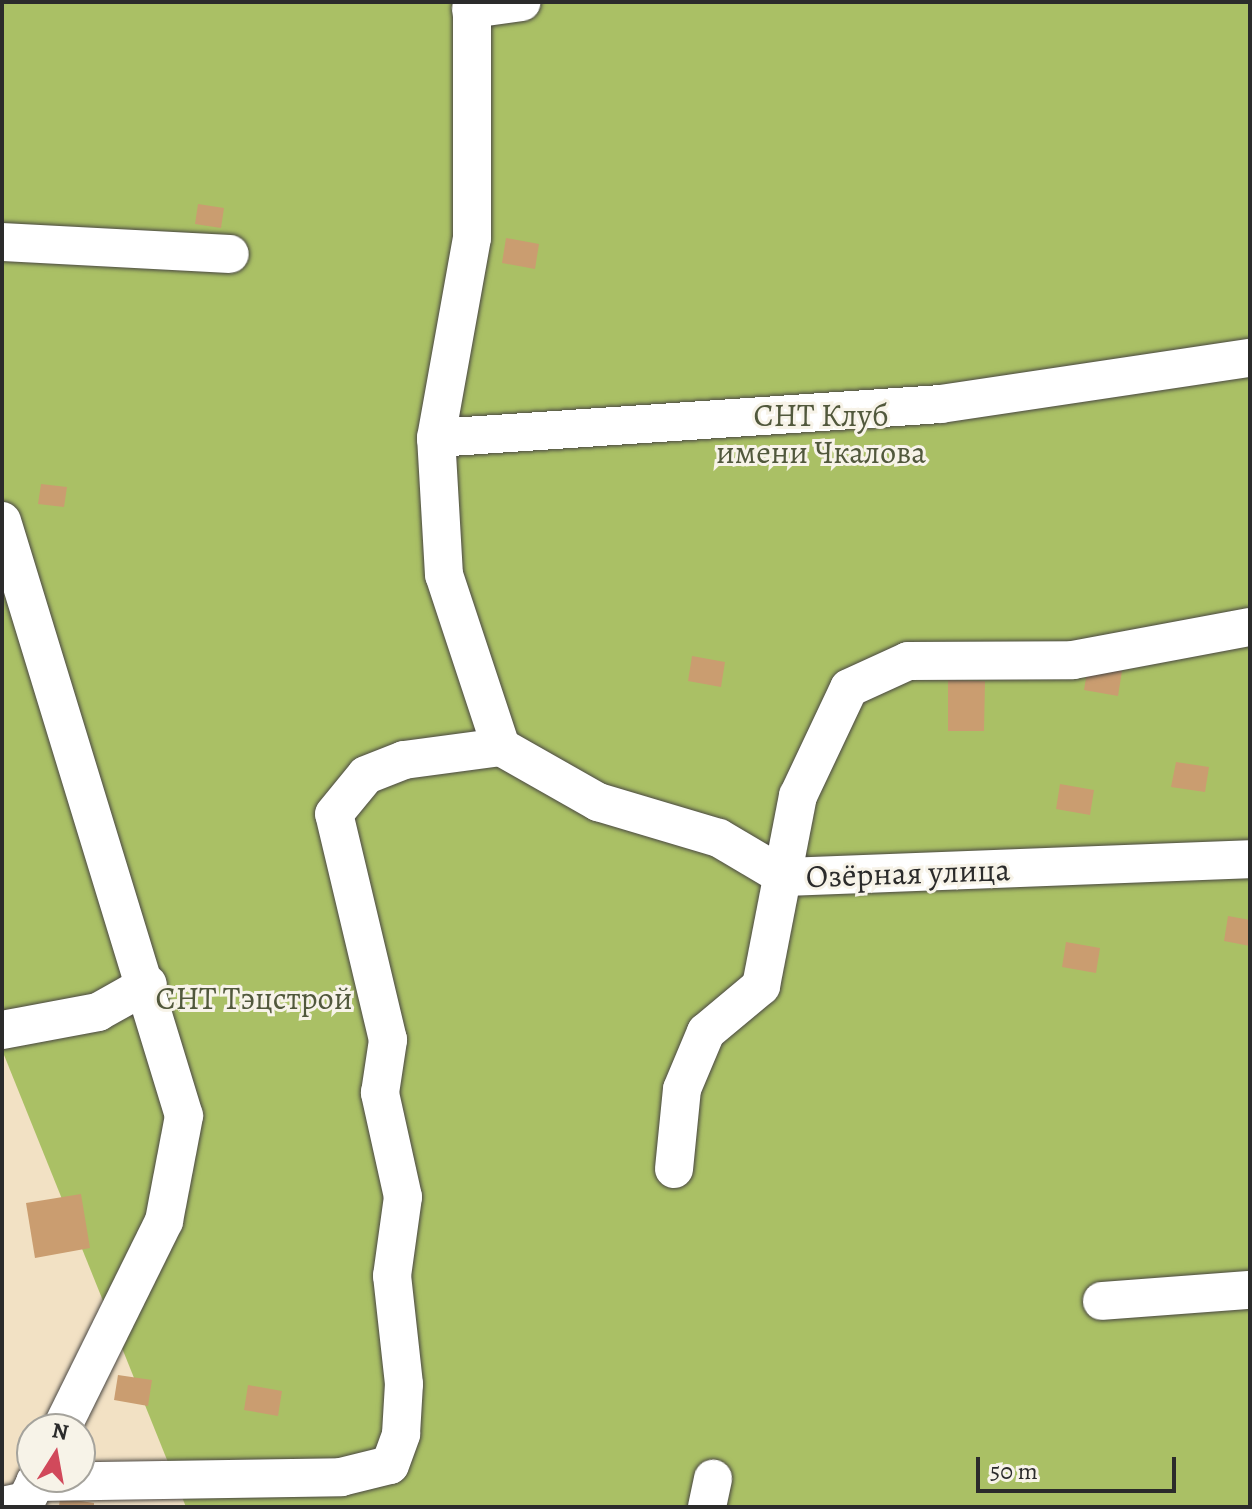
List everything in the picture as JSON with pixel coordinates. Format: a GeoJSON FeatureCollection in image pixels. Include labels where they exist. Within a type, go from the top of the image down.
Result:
{"type":"FeatureCollection","features":[{"type":"Feature","properties":{"kind":"street"},"geometry":{"type":"LineString","coordinates":[[96,1489],[341,1477],[390,1465],[404,1384],[392,1276],[403,1197],[380,1093],[388,1040],[375,960],[334,814],[366,775],[404,760],[501,747],[444,575],[436,438],[472,238],[472,6],[522,2]]}},
{"type":"Feature","properties":{"kind":"street"},"geometry":{"type":"LineString","coordinates":[[2,242],[230,254]]}},
{"type":"Feature","properties":{"kind":"street"},"geometry":{"type":"LineString","coordinates":[[436,438],[941,404],[1250,358]]}},
{"type":"Feature","properties":{"kind":"street"},"geometry":{"type":"LineString","coordinates":[[2,521],[148,984],[184,1116],[164,1221],[69,1413]]}},
{"type":"Feature","properties":{"kind":"street"},"geometry":{"type":"LineString","coordinates":[[674,1169],[682,1089],[706,1032],[761,986],[785,877],[798,796],[849,688],[908,661],[1073,660],[1250,627]]}},
{"type":"Feature","properties":{"kind":"street","name":"Озёрная улица"},"geometry":{"type":"LineString","coordinates":[[501,747],[598,802],[719,838],[785,877],[1250,859]]}},
{"type":"Feature","properties":{"kind":"street"},"geometry":{"type":"LineString","coordinates":[[2,1030],[98,1012],[148,984]]}},
{"type":"Feature","properties":{"kind":"street"},"geometry":{"type":"LineString","coordinates":[[1102,1301],[1250,1290]]}},
{"type":"Feature","properties":{"kind":"green space","name":"СНТ Клуб имени Чкалова"},"geometry":{"type":"Polygon","coordinates":[[[2,2],[1250,2],[1250,1507],[186,1507],[2,1050],[2,2]]]}},
{"type":"Feature","properties":{"kind":"building"},"geometry":{"type":"Polygon","coordinates":[[[198,204],[224,208],[221,228],[195,224],[198,204]]]}},
{"type":"Feature","properties":{"kind":"building"},"geometry":{"type":"Polygon","coordinates":[[[506,238],[539,244],[535,269],[502,263],[506,238]]]}},
{"type":"Feature","properties":{"kind":"building"},"geometry":{"type":"Polygon","coordinates":[[[41,484],[67,487],[64,507],[38,504],[41,484]]]}},
{"type":"Feature","properties":{"kind":"building"},"geometry":{"type":"Polygon","coordinates":[[[692,656],[725,662],[721,687],[688,681],[692,656]]]}},
{"type":"Feature","properties":{"kind":"building"},"geometry":{"type":"Polygon","coordinates":[[[1088,666],[1122,671],[1118,696],[1084,690],[1088,666]]]}},
{"type":"Feature","properties":{"kind":"building"},"geometry":{"type":"Polygon","coordinates":[[[948,680],[985,681],[984,731],[948,731],[948,680]]]}},
{"type":"Feature","properties":{"kind":"building"},"geometry":{"type":"Polygon","coordinates":[[[1176,762],[1209,767],[1205,792],[1171,787],[1176,762]]]}},
{"type":"Feature","properties":{"kind":"building"},"geometry":{"type":"Polygon","coordinates":[[[1060,784],[1094,790],[1090,815],[1056,809],[1060,784]]]}},
{"type":"Feature","properties":{"kind":"building"},"geometry":{"type":"Polygon","coordinates":[[[1228,916],[1250,920],[1250,946],[1224,941],[1228,916]]]}},
{"type":"Feature","properties":{"kind":"building"},"geometry":{"type":"Polygon","coordinates":[[[1066,942],[1100,948],[1096,973],[1062,967],[1066,942]]]}},
{"type":"Feature","properties":{"kind":"building"},"geometry":{"type":"Polygon","coordinates":[[[81,1194],[90,1248],[35,1258],[26,1203],[81,1194]]]}},
{"type":"Feature","properties":{"kind":"building"},"geometry":{"type":"Polygon","coordinates":[[[118,1375],[152,1380],[148,1406],[114,1400],[118,1375]]]}},
{"type":"Feature","properties":{"kind":"building"},"geometry":{"type":"Polygon","coordinates":[[[248,1385],[282,1391],[278,1416],[244,1410],[248,1385]]]}},
{"type":"Feature","properties":{"kind":"building"},"geometry":{"type":"Polygon","coordinates":[[[60,1498],[94,1503],[94,1507],[59,1507],[60,1498]]]}},
{"type":"Feature","properties":{"kind":"park label","name":"СНТ Тэцстрой"},"geometry":{"type":"Point","coordinates":[254,998]}}]}
